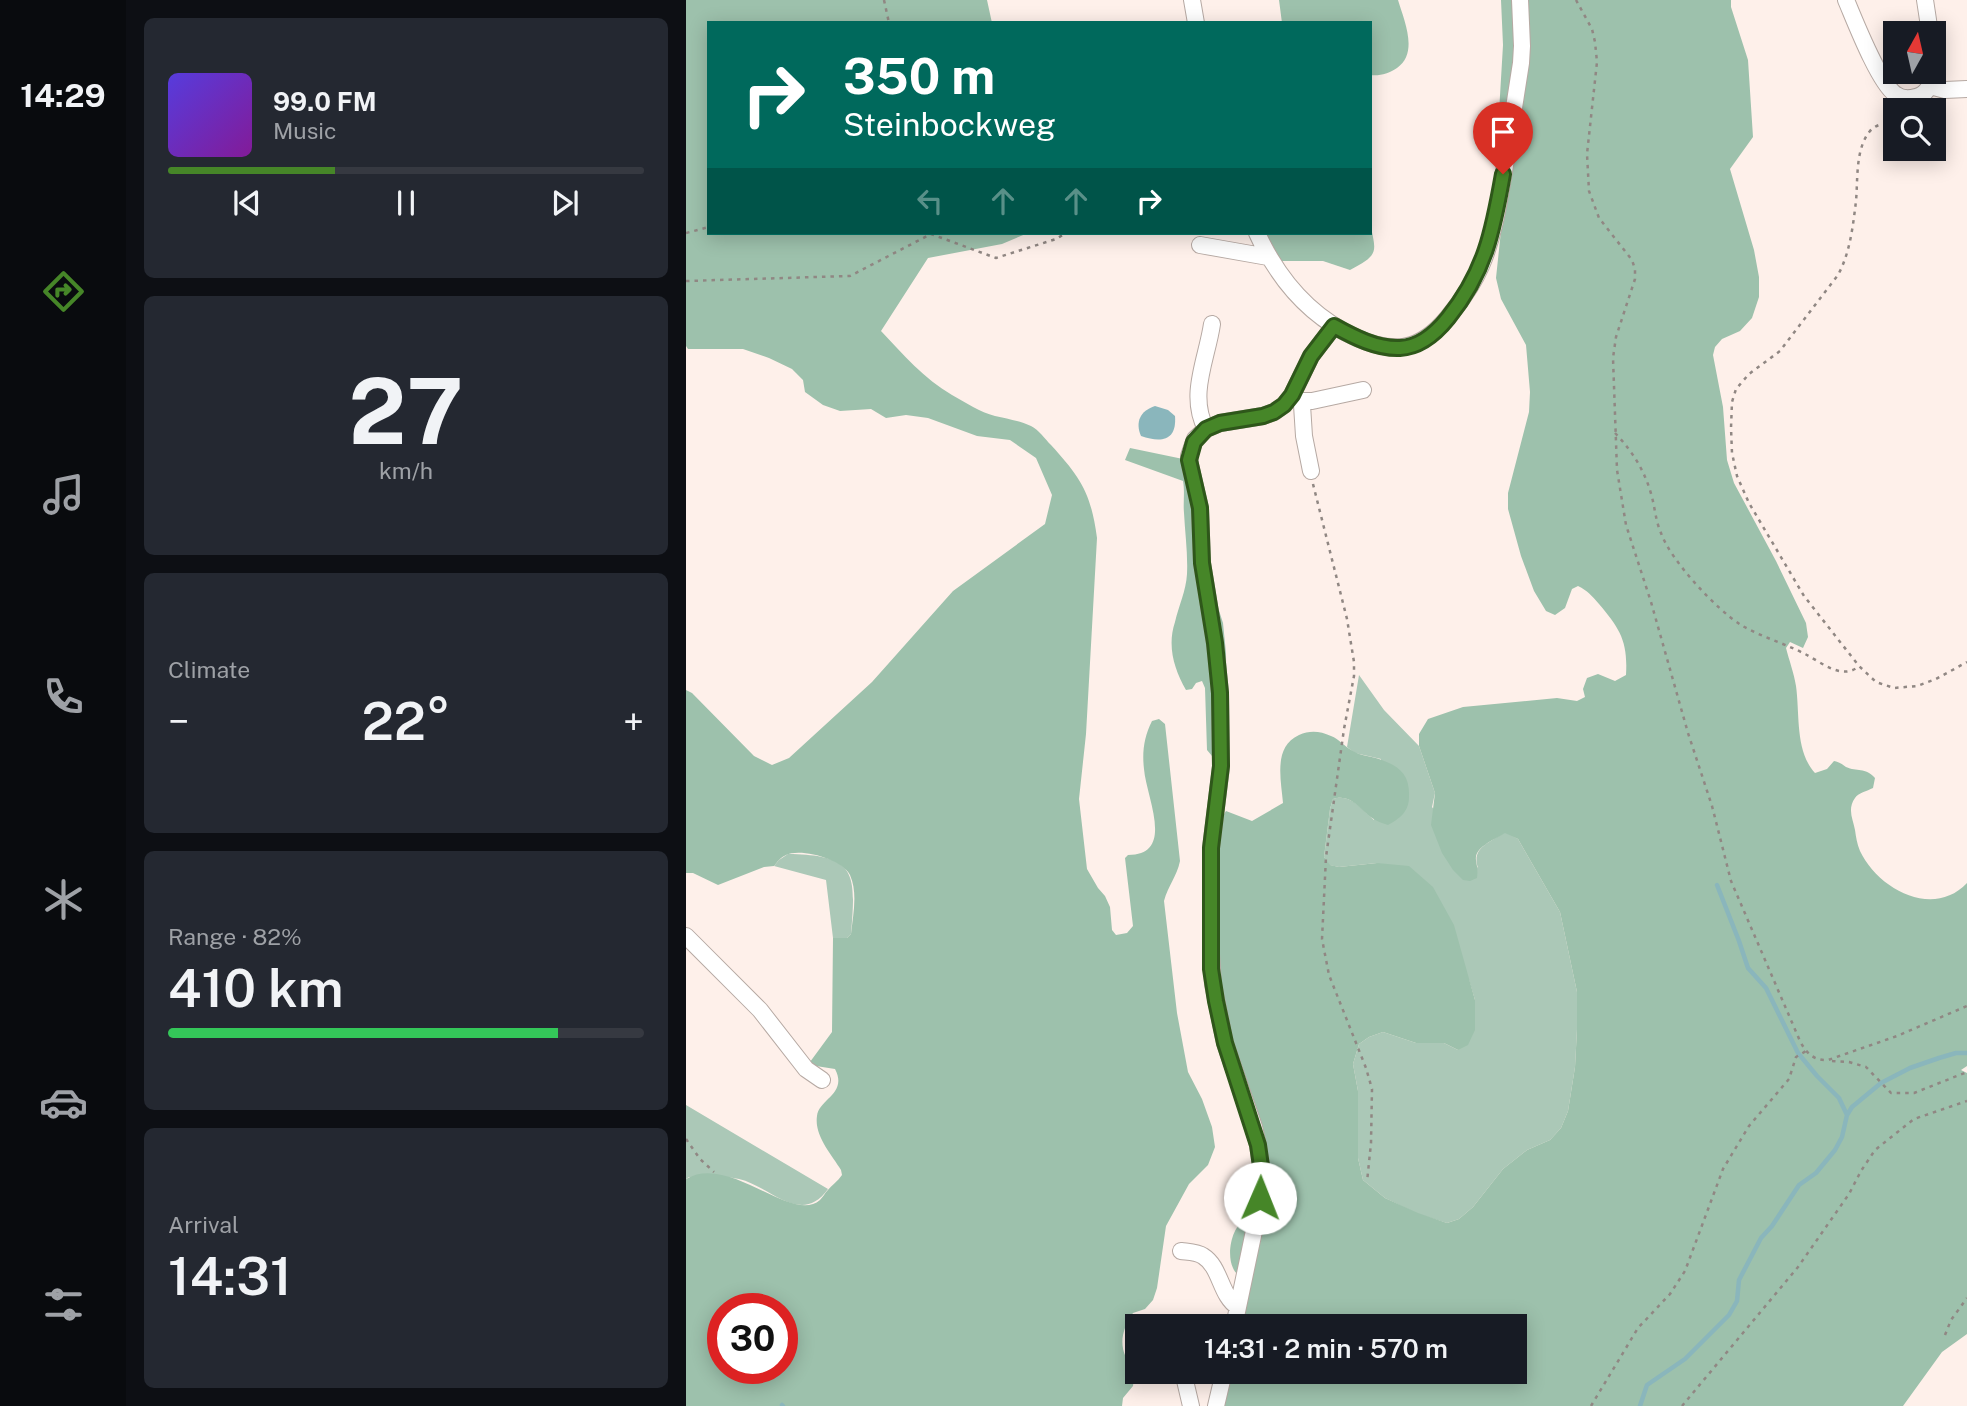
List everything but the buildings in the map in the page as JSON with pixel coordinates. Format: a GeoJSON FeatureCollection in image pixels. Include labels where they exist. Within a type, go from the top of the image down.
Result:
{"type":"FeatureCollection","features":[{"type":"Feature","properties":{"kind":"street"},"geometry":{"type":"LineString","coordinates":[[1192,0],[1196,21]]}},
{"type":"Feature","properties":{"kind":"street"},"geometry":{"type":"LineString","coordinates":[[1258,235],[1268,257],[1293,291],[1334,326],[1359,339],[1380,346],[1401,348],[1428,338],[1441,327],[1473,282],[1490,241],[1521,63],[1520,0]]}},
{"type":"Feature","properties":{"kind":"street"},"geometry":{"type":"LineString","coordinates":[[1846,0],[1883,78]]}},
{"type":"Feature","properties":{"kind":"street"},"geometry":{"type":"LineString","coordinates":[[1925,0],[1928,21]]}},
{"type":"Feature","properties":{"kind":"street"},"geometry":{"type":"LineString","coordinates":[[1887,84],[1902,98],[1914,98],[1922,95],[1929,84]]}},
{"type":"Feature","properties":{"kind":"street"},"geometry":{"type":"LineString","coordinates":[[1938,84],[1945,90],[1967,89]]}},
{"type":"Feature","properties":{"kind":"street"},"geometry":{"type":"LineString","coordinates":[[1200,245],[1268,257]]}},
{"type":"Feature","properties":{"kind":"street"},"geometry":{"type":"LineString","coordinates":[[1206,429],[1200,416],[1198,390],[1212,324]]}},
{"type":"Feature","properties":{"kind":"street"},"geometry":{"type":"LineString","coordinates":[[1311,471],[1296,398],[1311,356],[1334,326]]}},
{"type":"Feature","properties":{"kind":"street"},"geometry":{"type":"LineString","coordinates":[[1178,456],[1206,429],[1220,423],[1271,413],[1296,398],[1312,401],[1363,390]]}},
{"type":"Feature","properties":{"kind":"street"},"geometry":{"type":"LineString","coordinates":[[1194,442],[1189,460],[1200,508],[1202,563],[1215,643],[1220,704],[1221,766],[1211,848],[1211,969],[1225,1043],[1254,1127],[1262,1173],[1258,1212],[1237,1314]]}},
{"type":"Feature","properties":{"kind":"street"},"geometry":{"type":"LineString","coordinates":[[686,936],[760,1010],[806,1069],[822,1080]]}},
{"type":"Feature","properties":{"kind":"street"},"geometry":{"type":"LineString","coordinates":[[1181,1251],[1206,1258],[1231,1301],[1238,1307]]}},
{"type":"Feature","properties":{"kind":"street"},"geometry":{"type":"LineString","coordinates":[[1185,1384],[1191,1406]]}},
{"type":"Feature","properties":{"kind":"street"},"geometry":{"type":"LineString","coordinates":[[1216,1406],[1221,1384]]}},
{"type":"Feature","properties":{"kind":"path"},"geometry":{"type":"LineString","coordinates":[[884,0],[889,21]]}},
{"type":"Feature","properties":{"kind":"path"},"geometry":{"type":"LineString","coordinates":[[1576,0],[1592,30],[1597,62],[1587,154],[1589,191],[1599,218],[1632,260],[1635,269],[1614,346],[1618,481],[1626,525],[1712,806],[1731,881],[1805,1052],[1816,1059],[1849,1062],[1866,1068],[1891,1093],[1914,1093],[1967,1072]]}},
{"type":"Feature","properties":{"kind":"path"},"geometry":{"type":"LineString","coordinates":[[1883,124],[1875,127],[1863,144],[1849,245],[1838,275],[1780,351],[1739,384],[1732,405],[1734,464],[1749,503],[1804,596],[1858,666],[1876,682],[1887,687],[1901,688],[1925,684],[1967,662]]}},
{"type":"Feature","properties":{"kind":"path"},"geometry":{"type":"LineString","coordinates":[[686,233],[707,228]]}},
{"type":"Feature","properties":{"kind":"path"},"geometry":{"type":"LineString","coordinates":[[686,281],[850,276],[929,235]]}},
{"type":"Feature","properties":{"kind":"path"},"geometry":{"type":"LineString","coordinates":[[934,235],[996,258],[1063,235]]}},
{"type":"Feature","properties":{"kind":"path"},"geometry":{"type":"LineString","coordinates":[[1615,433],[1629,448],[1646,478],[1661,535],[1669,551],[1723,610],[1751,630],[1835,670],[1848,671],[1858,666]]}},
{"type":"Feature","properties":{"kind":"path"},"geometry":{"type":"LineString","coordinates":[[1311,471],[1348,619],[1354,662],[1326,857],[1322,939],[1329,975],[1372,1089],[1367,1182]]}},
{"type":"Feature","properties":{"kind":"path"},"geometry":{"type":"LineString","coordinates":[[1828,1060],[1897,1036],[1967,1006]]}},
{"type":"Feature","properties":{"kind":"path"},"geometry":{"type":"LineString","coordinates":[[1591,1406],[1638,1328],[1670,1293],[1685,1271],[1723,1169],[1749,1126],[1789,1079],[1796,1057],[1805,1052]]}},
{"type":"Feature","properties":{"kind":"path"},"geometry":{"type":"LineString","coordinates":[[1682,1406],[1798,1267],[1875,1150],[1914,1119],[1967,1101]]}},
{"type":"Feature","properties":{"kind":"path"},"geometry":{"type":"LineString","coordinates":[[686,1139],[700,1159],[714,1172]]}},
{"type":"Feature","properties":{"kind":"path"},"geometry":{"type":"LineString","coordinates":[[1945,1335],[1951,1320],[1967,1298]]}},
{"type":"Feature","properties":{"kind":"green space"},"geometry":{"type":"Polygon","coordinates":[[[686,0],[987,0],[992,21],[707,21],[707,235],[1023,235],[1002,244],[928,258],[881,331],[914,366],[942,389],[984,412],[1023,423],[1037,430],[1070,467],[1088,498],[1097,538],[1086,734],[1079,799],[1087,869],[1110,907],[1112,930],[1116,935],[1127,933],[1133,926],[1125,858],[1151,846],[1155,835],[1155,822],[1144,769],[1145,739],[1152,721],[1159,719],[1165,724],[1180,861],[1164,901],[1177,1013],[1188,1072],[1202,1099],[1212,1127],[1215,1147],[1208,1165],[1189,1184],[1166,1226],[1153,1300],[1145,1309],[1125,1314],[1122,1342],[1125,1354],[1125,1384],[1133,1384],[1123,1398],[1122,1406],[686,1406],[686,1179],[703,1173],[722,1175],[793,1204],[808,1205],[820,1200],[842,1175],[821,1138],[817,1123],[819,1110],[836,1090],[838,1078],[835,1069],[816,1066],[810,1062],[832,1032],[833,938],[847,938],[851,934],[854,897],[850,875],[846,869],[821,856],[811,854],[786,855],[774,866],[764,867],[718,885],[693,873],[686,873],[686,690],[754,756],[772,765],[789,758],[872,682],[953,591],[1045,524],[1052,495],[1036,458],[1010,440],[977,436],[928,418],[906,415],[886,418],[871,409],[840,411],[823,405],[805,392],[803,380],[792,369],[743,349],[688,349],[686,346],[686,0]]]}},
{"type":"Feature","properties":{"kind":"green space"},"geometry":{"type":"Polygon","coordinates":[[[1279,0],[1398,0],[1408,36],[1407,54],[1404,62],[1394,70],[1372,75],[1372,21],[1282,21],[1279,0]]]}},
{"type":"Feature","properties":{"kind":"green space"},"geometry":{"type":"Polygon","coordinates":[[[1501,0],[1731,0],[1748,60],[1753,137],[1730,169],[1754,250],[1759,277],[1759,297],[1752,318],[1740,331],[1722,339],[1715,347],[1713,355],[1723,407],[1727,460],[1734,483],[1806,623],[1808,637],[1803,648],[1790,642],[1786,648],[1796,686],[1801,743],[1815,773],[1827,769],[1834,761],[1868,772],[1875,778],[1873,788],[1856,796],[1851,810],[1860,851],[1868,865],[1880,877],[1908,895],[1923,899],[1938,899],[1953,894],[1967,883],[1967,1066],[1961,1070],[1967,1073],[1967,1334],[1942,1352],[1903,1406],[1223,1406],[1227,1384],[1527,1384],[1527,1314],[1242,1314],[1248,1284],[1233,1268],[1230,1248],[1234,1233],[1242,1222],[1264,1217],[1267,1191],[1222,1010],[1216,967],[1218,823],[1226,811],[1252,821],[1283,803],[1280,764],[1285,747],[1291,740],[1307,732],[1334,737],[1356,753],[1398,768],[1408,783],[1409,802],[1403,814],[1388,825],[1374,819],[1349,800],[1333,799],[1324,857],[1330,865],[1339,867],[1377,863],[1409,866],[1433,887],[1454,925],[1475,1000],[1475,1030],[1468,1045],[1458,1050],[1444,1043],[1416,1043],[1383,1032],[1359,1044],[1353,1064],[1358,1091],[1358,1158],[1363,1180],[1385,1198],[1447,1223],[1459,1219],[1473,1207],[1503,1169],[1527,1150],[1550,1140],[1561,1128],[1568,1111],[1575,1067],[1577,992],[1560,912],[1518,839],[1505,833],[1478,851],[1477,878],[1463,880],[1453,870],[1442,853],[1431,825],[1435,793],[1419,746],[1419,734],[1428,719],[1463,707],[1557,698],[1577,701],[1585,697],[1583,689],[1587,678],[1598,674],[1615,681],[1626,675],[1626,653],[1621,636],[1606,613],[1587,592],[1578,586],[1572,589],[1565,608],[1555,615],[1546,611],[1534,591],[1508,509],[1508,493],[1529,412],[1530,392],[1526,345],[1501,299],[1496,278],[1503,212],[1501,151],[1497,146],[1503,45],[1501,0]]]}},
{"type":"Feature","properties":{"kind":"green space"},"geometry":{"type":"Polygon","coordinates":[[[1372,231],[1374,252],[1367,260],[1350,270],[1323,261],[1281,261],[1267,235],[1372,235],[1372,231]]]}},
{"type":"Feature","properties":{"kind":"green space"},"geometry":{"type":"Polygon","coordinates":[[[1130,448],[1183,459],[1213,592],[1223,623],[1227,742],[1217,756],[1212,756],[1207,750],[1205,688],[1202,681],[1186,690],[1175,666],[1172,649],[1173,631],[1187,574],[1183,481],[1125,460],[1130,448]]]}},
{"type":"Feature","properties":{"kind":"green space"},"geometry":{"type":"Polygon","coordinates":[[[1359,675],[1384,710],[1419,746],[1435,793],[1432,807],[1478,868],[1477,855],[1488,843],[1505,832],[1518,839],[1560,912],[1577,992],[1575,1067],[1568,1111],[1561,1128],[1550,1140],[1527,1150],[1503,1169],[1473,1207],[1459,1219],[1447,1223],[1418,1214],[1385,1198],[1363,1180],[1358,1158],[1358,1091],[1353,1064],[1359,1044],[1383,1032],[1416,1043],[1444,1043],[1458,1050],[1475,1000],[1469,980],[1377,863],[1339,867],[1329,865],[1324,857],[1333,799],[1350,800],[1374,820],[1381,759],[1355,753],[1347,747],[1359,675]]]}},
{"type":"Feature","properties":{"kind":"green space"},"geometry":{"type":"Polygon","coordinates":[[[788,854],[828,858],[840,864],[847,872],[853,896],[851,934],[847,938],[833,938],[826,880],[774,866],[788,854]]]}},
{"type":"Feature","properties":{"kind":"green space"},"geometry":{"type":"Polygon","coordinates":[[[686,1105],[828,1189],[818,1200],[796,1204],[739,1179],[686,1179],[686,1105]]]}},
{"type":"Feature","properties":{"kind":"water"},"geometry":{"type":"Polygon","coordinates":[[[1155,406],[1168,410],[1175,416],[1173,431],[1166,438],[1141,436],[1140,418],[1155,406]]]}},
{"type":"Feature","properties":{"kind":"waterway"},"geometry":{"type":"LineString","coordinates":[[1717,885],[1748,968],[1766,988],[1798,1053],[1839,1098],[1847,1115]]}},
{"type":"Feature","properties":{"kind":"waterway"},"geometry":{"type":"LineString","coordinates":[[1640,1406],[1647,1385],[1685,1359],[1729,1315],[1737,1301],[1739,1280],[1761,1238],[1799,1185],[1816,1173],[1835,1150],[1852,1107],[1881,1083],[1910,1068],[1956,1053],[1967,1053]]}},
{"type":"Feature","properties":{"kind":"route"},"geometry":{"type":"LineString","coordinates":[[1260,1198],[1262,1173],[1258,1145],[1225,1043],[1211,969],[1211,848],[1221,766],[1220,693],[1202,563],[1200,508],[1189,460],[1191,448],[1203,430],[1211,426],[1263,416],[1284,405],[1292,395],[1311,356],[1334,326],[1371,344],[1388,348],[1412,346],[1433,335],[1462,300],[1481,266],[1492,231],[1503,174]]}}]}
